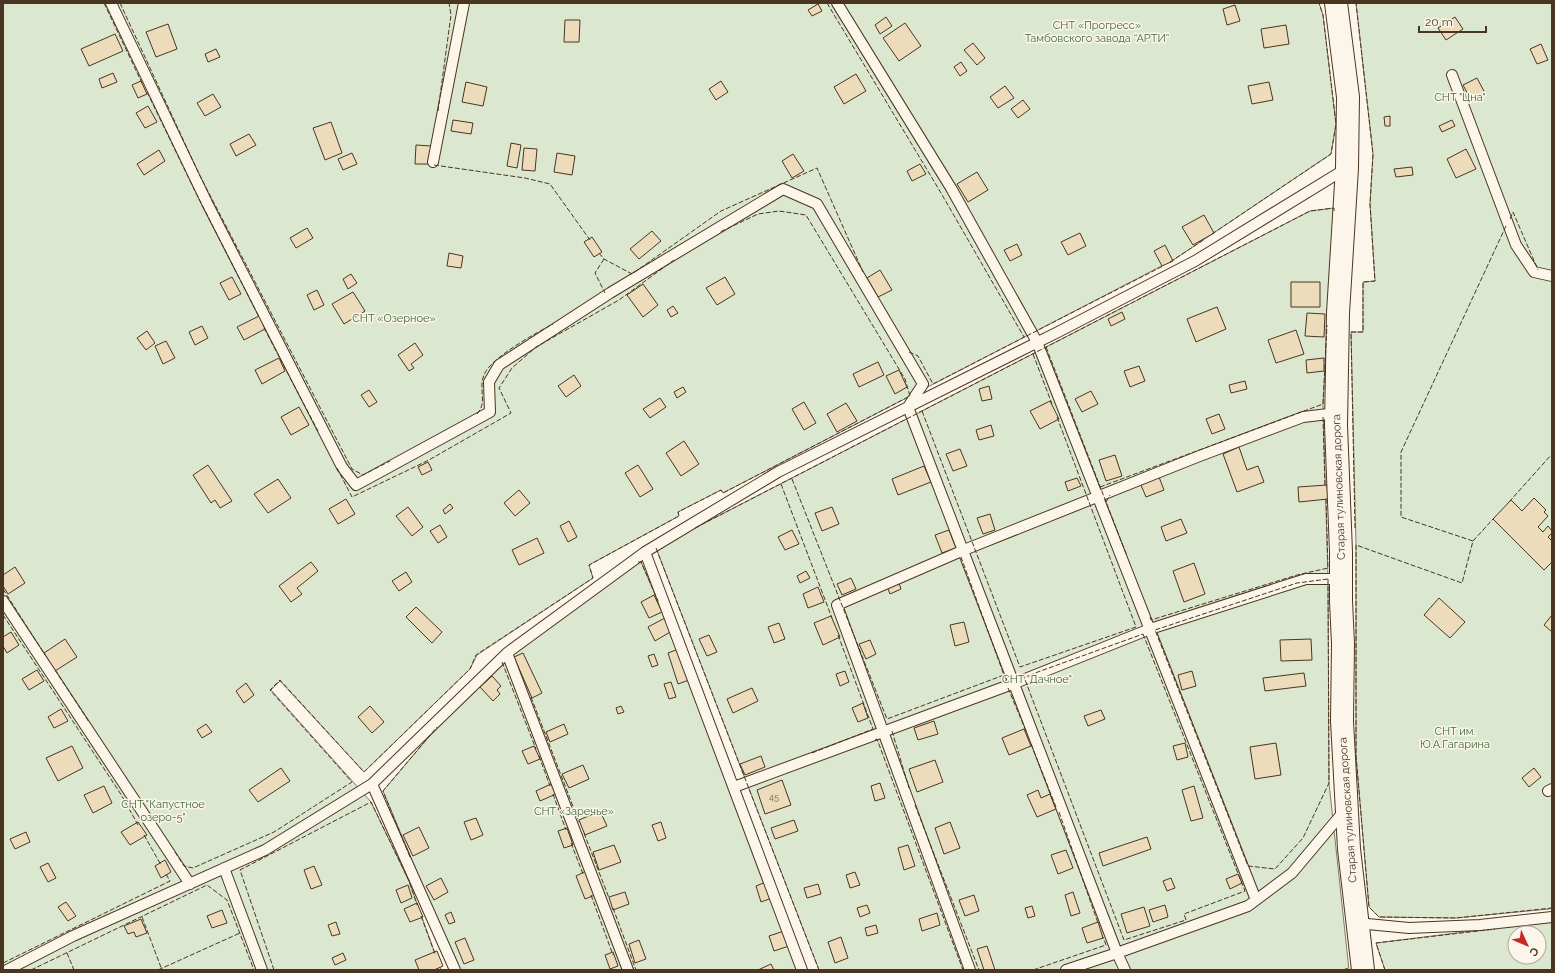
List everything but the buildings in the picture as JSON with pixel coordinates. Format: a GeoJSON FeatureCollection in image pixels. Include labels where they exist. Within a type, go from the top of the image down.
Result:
{"type":"FeatureCollection","features":[{"type":"Feature","properties":{"kind":"street","name":"Старая тулиновская дорога"},"geometry":{"type":"LineString","coordinates":[[1336,3],[1348,97],[1347,168],[1338,313],[1336,413],[1343,644],[1342,721],[1349,849],[1363,970]]}},
{"type":"Feature","properties":{"kind":"lane"},"geometry":{"type":"LineString","coordinates":[[111,3],[207,203],[342,467],[356,485],[490,412],[489,382],[499,364],[610,293],[783,189],[817,204],[923,384],[908,407]]}},
{"type":"Feature","properties":{"kind":"lane"},"geometry":{"type":"LineString","coordinates":[[433,162],[464,3]]}},
{"type":"Feature","properties":{"kind":"lane"},"geometry":{"type":"LineString","coordinates":[[837,3],[951,188],[1037,342],[1256,900]]}},
{"type":"Feature","properties":{"kind":"lane"},"geometry":{"type":"LineString","coordinates":[[1452,75],[1516,245],[1534,272],[1552,276]]}},
{"type":"Feature","properties":{"kind":"lane"},"geometry":{"type":"LineString","coordinates":[[7,970],[73,936],[265,850],[372,784],[507,653],[645,552],[778,472],[1195,261],[1347,168]]}},
{"type":"Feature","properties":{"kind":"lane"},"geometry":{"type":"LineString","coordinates":[[908,407],[1015,683],[1117,953],[1125,970]]}},
{"type":"Feature","properties":{"kind":"lane"},"geometry":{"type":"LineString","coordinates":[[970,970],[837,605],[964,550],[1197,456],[1303,417],[1336,413]]}},
{"type":"Feature","properties":{"kind":"lane"},"geometry":{"type":"LineString","coordinates":[[645,552],[802,970]]}},
{"type":"Feature","properties":{"kind":"lane"},"geometry":{"type":"LineString","coordinates":[[734,787],[1015,683],[1150,629],[1306,580],[1341,579]]}},
{"type":"Feature","properties":{"kind":"lane"},"geometry":{"type":"LineString","coordinates":[[3,601],[190,884]]}},
{"type":"Feature","properties":{"kind":"lane"},"geometry":{"type":"LineString","coordinates":[[507,653],[628,970]]}},
{"type":"Feature","properties":{"kind":"lane"},"geometry":{"type":"LineString","coordinates":[[372,784],[455,970]]}},
{"type":"Feature","properties":{"kind":"lane"},"geometry":{"type":"LineString","coordinates":[[1066,970],[1248,906],[1292,873],[1346,808]]}},
{"type":"Feature","properties":{"kind":"lane"},"geometry":{"type":"LineString","coordinates":[[224,868],[262,970]]}},
{"type":"Feature","properties":{"kind":"lane"},"geometry":{"type":"LineString","coordinates":[[1357,923],[1408,928],[1480,925],[1552,917]]}},
{"type":"Feature","properties":{"kind":"green space","name":"СНТ «Озерное»"},"geometry":{"type":"Polygon","coordinates":[[[3,3],[1319,3],[1323,15],[1336,124],[1331,154],[1175,259],[723,493],[721,490],[678,512],[679,516],[589,565],[593,578],[477,655],[470,669],[364,772],[280,681],[271,690],[371,802],[409,881],[441,970],[3,970],[3,3]]]}},
{"type":"Feature","properties":{"kind":"green space"},"geometry":{"type":"Polygon","coordinates":[[[1356,3],[1552,3],[1552,908],[1549,909],[1456,918],[1379,917],[1369,907],[1356,756],[1356,545],[1351,332],[1363,332],[1363,282],[1375,281],[1370,204],[1373,154],[1356,3]]]}},
{"type":"Feature","properties":{"kind":"green space","name":"СНТ \"Дачное\""},"geometry":{"type":"Polygon","coordinates":[[[1334,208],[1323,404],[1328,579],[1329,783],[1349,970],[819,970],[656,548],[1310,211],[1334,208]]]}},
{"type":"Feature","properties":{"kind":"green space","name":"СНТ «Заречье»"},"geometry":{"type":"Polygon","coordinates":[[[634,561],[641,562],[700,696],[802,970],[458,970],[383,791],[462,698],[502,662],[634,561]]]}},
{"type":"Feature","properties":{"kind":"green space"},"geometry":{"type":"Polygon","coordinates":[[[1552,921],[1552,970],[1385,970],[1376,943],[1507,927],[1507,965],[1547,965],[1547,925],[1520,925],[1552,921]]]}},
{"type":"Feature","properties":{"kind":"fence"},"geometry":{"type":"LineString","coordinates":[[104,3],[142,83]]}},
{"type":"Feature","properties":{"kind":"fence"},"geometry":{"type":"LineString","coordinates":[[120,3],[199,174],[352,469],[363,475],[390,461]]}},
{"type":"Feature","properties":{"kind":"fence"},"geometry":{"type":"LineString","coordinates":[[438,111],[451,15],[449,3]]}},
{"type":"Feature","properties":{"kind":"fence"},"geometry":{"type":"LineString","coordinates":[[827,3],[941,193],[1024,337]]}},
{"type":"Feature","properties":{"kind":"fence"},"geometry":{"type":"LineString","coordinates":[[1212,234],[1331,154],[1336,124],[1323,15],[1319,3]]}},
{"type":"Feature","properties":{"kind":"fence"},"geometry":{"type":"LineString","coordinates":[[1355,528],[1351,332],[1363,332],[1363,282],[1375,281],[1370,204],[1373,154],[1356,3]]}},
{"type":"Feature","properties":{"kind":"fence"},"geometry":{"type":"LineString","coordinates":[[147,92],[259,317]]}},
{"type":"Feature","properties":{"kind":"fence"},"geometry":{"type":"LineString","coordinates":[[434,165],[525,178],[550,184],[590,240]]}},
{"type":"Feature","properties":{"kind":"fence"},"geometry":{"type":"LineString","coordinates":[[599,253],[604,259],[632,274],[721,211],[817,168],[863,272]]}},
{"type":"Feature","properties":{"kind":"fence"},"geometry":{"type":"LineString","coordinates":[[695,528],[1310,211],[1334,208],[1334,211]]}},
{"type":"Feature","properties":{"kind":"fence"},"geometry":{"type":"LineString","coordinates":[[175,852],[184,866],[193,868],[274,832],[352,782],[270,690],[280,680],[364,772],[470,669],[476,655],[593,578],[589,565],[679,516],[678,512],[721,490],[723,493],[910,396],[905,379],[806,215],[779,211],[758,214],[720,232]]}},
{"type":"Feature","properties":{"kind":"fence"},"geometry":{"type":"LineString","coordinates":[[1510,219],[1513,212],[1538,270]]}},
{"type":"Feature","properties":{"kind":"fence"},"geometry":{"type":"LineString","coordinates":[[1506,226],[1401,452],[1401,517],[1473,541],[1462,583],[1356,545],[1356,756],[1369,907],[1379,917],[1456,918],[1552,908]]}},
{"type":"Feature","properties":{"kind":"fence"},"geometry":{"type":"LineString","coordinates":[[1170,262],[1205,239]]}},
{"type":"Feature","properties":{"kind":"fence"},"geometry":{"type":"LineString","coordinates":[[604,259],[595,273],[605,293]]}},
{"type":"Feature","properties":{"kind":"fence"},"geometry":{"type":"LineString","coordinates":[[337,468],[352,497],[429,460],[511,413],[499,388],[512,368],[536,347],[619,300],[674,260]]}},
{"type":"Feature","properties":{"kind":"fence"},"geometry":{"type":"LineString","coordinates":[[909,352],[918,356],[933,384],[1163,266]]}},
{"type":"Feature","properties":{"kind":"fence"},"geometry":{"type":"LineString","coordinates":[[477,414],[482,405],[482,380],[488,368],[514,346],[553,324]]}},
{"type":"Feature","properties":{"kind":"fence"},"geometry":{"type":"LineString","coordinates":[[1100,487],[1323,404],[1327,325]]}},
{"type":"Feature","properties":{"kind":"fence"},"geometry":{"type":"LineString","coordinates":[[264,328],[318,431]]}},
{"type":"Feature","properties":{"kind":"fence"},"geometry":{"type":"LineString","coordinates":[[1046,347],[1127,556]]}},
{"type":"Feature","properties":{"kind":"fence"},"geometry":{"type":"LineString","coordinates":[[1033,354],[1052,404]]}},
{"type":"Feature","properties":{"kind":"fence"},"geometry":{"type":"LineString","coordinates":[[922,411],[1020,667],[1136,627],[1057,417]]}},
{"type":"Feature","properties":{"kind":"fence"},"geometry":{"type":"LineString","coordinates":[[1323,417],[1325,487]]}},
{"type":"Feature","properties":{"kind":"fence"},"geometry":{"type":"LineString","coordinates":[[1509,502],[1552,454]]}},
{"type":"Feature","properties":{"kind":"fence"},"geometry":{"type":"LineString","coordinates":[[792,479],[887,719],[1004,675],[961,557]]}},
{"type":"Feature","properties":{"kind":"fence"},"geometry":{"type":"LineString","coordinates":[[781,484],[832,618]]}},
{"type":"Feature","properties":{"kind":"fence"},"geometry":{"type":"LineString","coordinates":[[1106,502],[1110,495]]}},
{"type":"Feature","properties":{"kind":"fence"},"geometry":{"type":"LineString","coordinates":[[1150,617],[1151,620],[1297,575],[1328,568],[1326,497]]}},
{"type":"Feature","properties":{"kind":"fence"},"geometry":{"type":"LineString","coordinates":[[1473,541],[1494,518]]}},
{"type":"Feature","properties":{"kind":"fence"},"geometry":{"type":"LineString","coordinates":[[656,548],[819,970]]}},
{"type":"Feature","properties":{"kind":"fence"},"geometry":{"type":"LineString","coordinates":[[638,562],[641,562],[658,601]]}},
{"type":"Feature","properties":{"kind":"fence"},"geometry":{"type":"LineString","coordinates":[[1328,579],[1329,783],[1303,838],[1275,869],[1248,866],[1155,630],[1297,583],[1328,579]]}},
{"type":"Feature","properties":{"kind":"fence"},"geometry":{"type":"LineString","coordinates":[[3,589],[45,655]]}},
{"type":"Feature","properties":{"kind":"fence"},"geometry":{"type":"LineString","coordinates":[[3,615],[122,796],[138,825]]}},
{"type":"Feature","properties":{"kind":"fence"},"geometry":{"type":"LineString","coordinates":[[1143,634],[1245,891],[1184,914],[1186,920],[1124,940],[1024,677],[1143,634]]}},
{"type":"Feature","properties":{"kind":"fence"},"geometry":{"type":"LineString","coordinates":[[812,753],[873,729],[838,635]]}},
{"type":"Feature","properties":{"kind":"fence"},"geometry":{"type":"LineString","coordinates":[[502,662],[536,749]]}},
{"type":"Feature","properties":{"kind":"fence"},"geometry":{"type":"LineString","coordinates":[[55,670],[89,722]]}},
{"type":"Feature","properties":{"kind":"fence"},"geometry":{"type":"LineString","coordinates":[[1008,688],[1026,731]]}},
{"type":"Feature","properties":{"kind":"fence"},"geometry":{"type":"LineString","coordinates":[[531,697],[579,822]]}},
{"type":"Feature","properties":{"kind":"fence"},"geometry":{"type":"LineString","coordinates":[[410,857],[383,791],[437,727]]}},
{"type":"Feature","properties":{"kind":"fence"},"geometry":{"type":"LineString","coordinates":[[892,731],[909,788]]}},
{"type":"Feature","properties":{"kind":"fence"},"geometry":{"type":"LineString","coordinates":[[875,740],[877,739],[963,970]]}},
{"type":"Feature","properties":{"kind":"fence"},"geometry":{"type":"LineString","coordinates":[[1031,744],[1056,807]]}},
{"type":"Feature","properties":{"kind":"fence"},"geometry":{"type":"LineString","coordinates":[[539,756],[550,786]]}},
{"type":"Feature","properties":{"kind":"fence"},"geometry":{"type":"LineString","coordinates":[[553,794],[566,830]]}},
{"type":"Feature","properties":{"kind":"fence"},"geometry":{"type":"LineString","coordinates":[[274,970],[240,870],[371,802],[409,881],[417,905]]}},
{"type":"Feature","properties":{"kind":"fence"},"geometry":{"type":"LineString","coordinates":[[915,805],[979,970]]}},
{"type":"Feature","properties":{"kind":"fence"},"geometry":{"type":"LineString","coordinates":[[1059,812],[1098,923]]}},
{"type":"Feature","properties":{"kind":"fence"},"geometry":{"type":"LineString","coordinates":[[584,833],[609,898]]}},
{"type":"Feature","properties":{"kind":"fence"},"geometry":{"type":"LineString","coordinates":[[144,835],[161,865]]}},
{"type":"Feature","properties":{"kind":"fence"},"geometry":{"type":"LineString","coordinates":[[571,843],[583,874]]}},
{"type":"Feature","properties":{"kind":"fence"},"geometry":{"type":"LineString","coordinates":[[3,963],[170,881],[166,874]]}},
{"type":"Feature","properties":{"kind":"fence"},"geometry":{"type":"LineString","coordinates":[[31,970],[207,885],[227,900],[254,970]]}},
{"type":"Feature","properties":{"kind":"fence"},"geometry":{"type":"LineString","coordinates":[[591,895],[613,955]]}},
{"type":"Feature","properties":{"kind":"fence"},"geometry":{"type":"LineString","coordinates":[[613,908],[636,970]]}},
{"type":"Feature","properties":{"kind":"fence"},"geometry":{"type":"LineString","coordinates":[[421,916],[435,954]]}},
{"type":"Feature","properties":{"kind":"fence"},"geometry":{"type":"LineString","coordinates":[[142,917],[162,970]]}},
{"type":"Feature","properties":{"kind":"fence"},"geometry":{"type":"LineString","coordinates":[[1385,970],[1376,943],[1495,929]]}},
{"type":"Feature","properties":{"kind":"fence"},"geometry":{"type":"LineString","coordinates":[[158,970],[240,933]]}},
{"type":"Feature","properties":{"kind":"fence"},"geometry":{"type":"LineString","coordinates":[[1033,970],[1106,945],[1103,937]]}},
{"type":"Feature","properties":{"kind":"fence"},"geometry":{"type":"LineString","coordinates":[[67,953],[74,970]]}},
{"type":"Feature","properties":{"kind":"fence"},"geometry":{"type":"LineString","coordinates":[[1343,970],[1348,968],[1349,970]]}},
{"type":"Feature","properties":{"kind":"park label","name":"СНТ «Прогресс» Тамбовского завода “АРТИ”"},"geometry":{"type":"Point","coordinates":[1097,31]}},
{"type":"Feature","properties":{"kind":"park label","name":"СНТ \"Цна\""},"geometry":{"type":"Point","coordinates":[1460,97]}},
{"type":"Feature","properties":{"kind":"park label","name":"СНТ им. Ю.А.Гагарина"},"geometry":{"type":"Point","coordinates":[1455,737]}},
{"type":"Feature","properties":{"kind":"park label","name":"СНТ \"Капустное озеро-5\""},"geometry":{"type":"Point","coordinates":[163,810]}}]}
